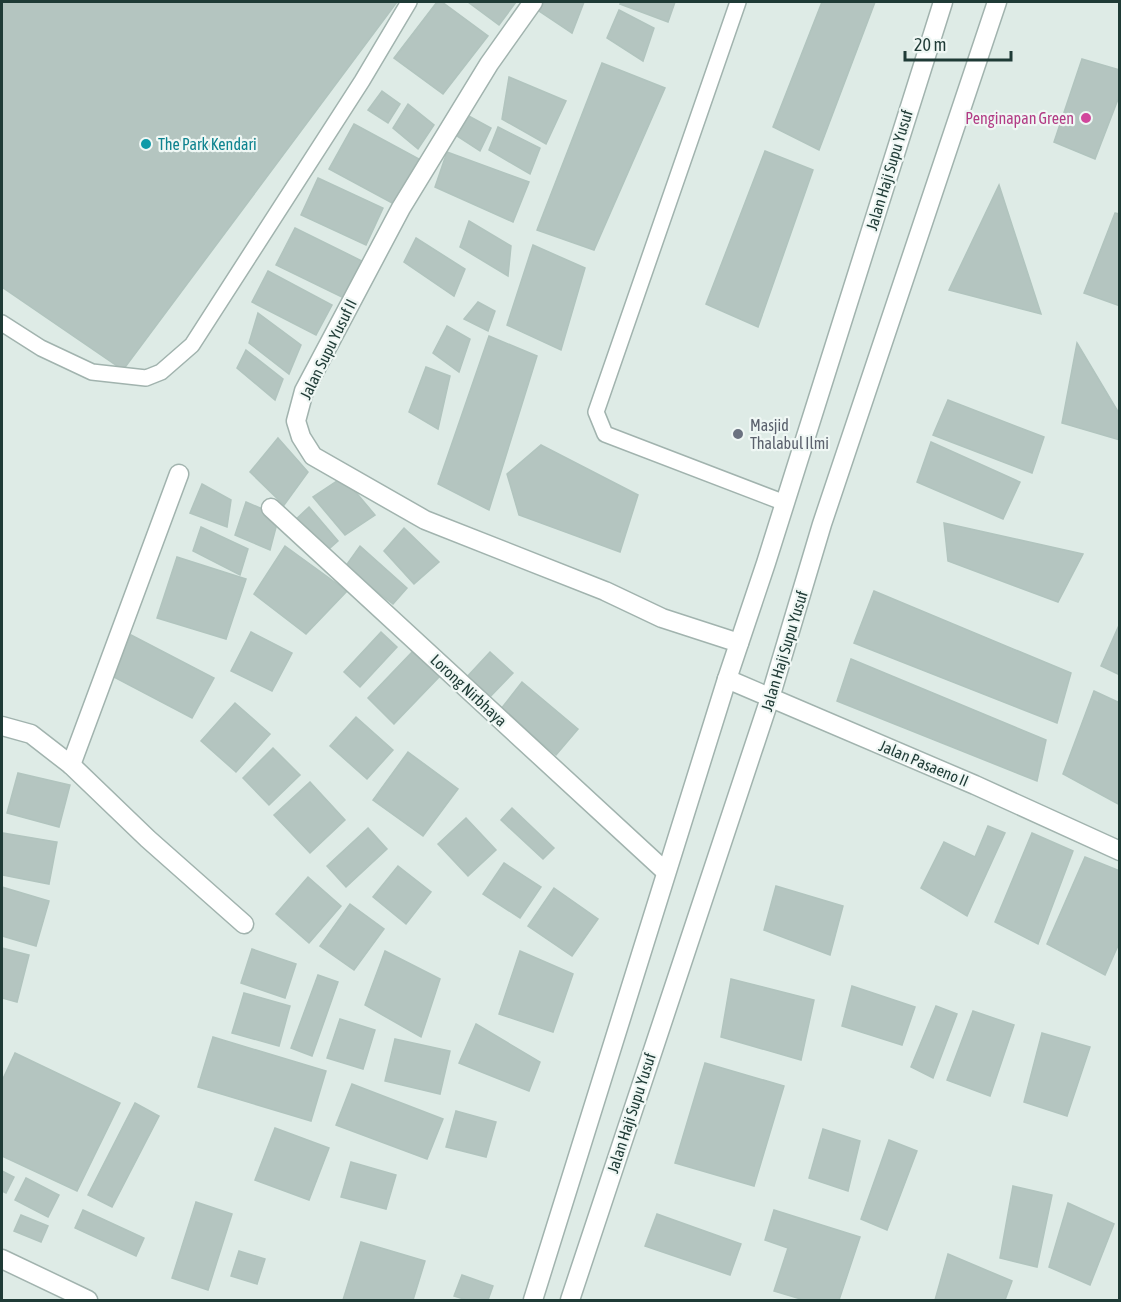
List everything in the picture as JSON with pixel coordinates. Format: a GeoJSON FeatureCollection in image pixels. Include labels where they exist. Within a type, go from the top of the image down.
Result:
{"type":"FeatureCollection","features":[{"type":"Feature","properties":{"kind":"street","name":"Jalan Supu Yusuf II"},"geometry":{"type":"LineString","coordinates":[[532,2],[489,64],[401,208],[304,391],[296,421],[301,437],[313,456],[425,520],[605,591],[662,618],[739,643]]}},
{"type":"Feature","properties":{"kind":"street","name":"Jalan Haji Supu Yusuf"},"geometry":{"type":"LineString","coordinates":[[533,1300],[666,872],[943,2]]}},
{"type":"Feature","properties":{"kind":"street","name":"Jalan Haji Supu Yusuf"},"geometry":{"type":"LineString","coordinates":[[570,1300],[770,698],[822,524],[997,2]]}},
{"type":"Feature","properties":{"kind":"street"},"geometry":{"type":"LineString","coordinates":[[70,765],[179,474]]}},
{"type":"Feature","properties":{"kind":"street","name":"Lorong Nirbhaya"},"geometry":{"type":"LineString","coordinates":[[272,508],[666,872]]}},
{"type":"Feature","properties":{"kind":"street","name":"Jalan Pasaeno II"},"geometry":{"type":"LineString","coordinates":[[727,679],[975,785],[1119,851]]}},
{"type":"Feature","properties":{"kind":"street"},"geometry":{"type":"LineString","coordinates":[[2,726],[31,734],[70,765],[148,839],[244,924]]}},
{"type":"Feature","properties":{"kind":"street"},"geometry":{"type":"LineString","coordinates":[[2,1259],[88,1300]]}},
{"type":"Feature","properties":{"kind":"lane"},"geometry":{"type":"LineString","coordinates":[[2,322],[41,348],[92,372],[146,378],[161,372],[192,345],[356,91],[409,2]]}},
{"type":"Feature","properties":{"kind":"lane"},"geometry":{"type":"LineString","coordinates":[[738,2],[596,411],[605,434],[785,503]]}},
{"type":"Feature","properties":{"kind":"building","name":"The Park Kendari"},"geometry":{"type":"Polygon","coordinates":[[[2,2],[397,2],[123,370],[2,287],[2,2]]]}},
{"type":"Feature","properties":{"kind":"building"},"geometry":{"type":"Polygon","coordinates":[[[437,2],[442,2],[488,36],[443,94],[394,58],[437,2]]]}},
{"type":"Feature","properties":{"kind":"building"},"geometry":{"type":"Polygon","coordinates":[[[468,2],[516,2],[499,25],[468,2]]]}},
{"type":"Feature","properties":{"kind":"building"},"geometry":{"type":"Polygon","coordinates":[[[544,2],[584,2],[572,33],[539,11],[544,2]]]}},
{"type":"Feature","properties":{"kind":"building"},"geometry":{"type":"Polygon","coordinates":[[[621,2],[675,2],[668,22],[620,4],[621,2]]]}},
{"type":"Feature","properties":{"kind":"building"},"geometry":{"type":"Polygon","coordinates":[[[822,2],[875,2],[819,150],[773,127],[822,2]]]}},
{"type":"Feature","properties":{"kind":"building"},"geometry":{"type":"Polygon","coordinates":[[[619,10],[654,28],[643,61],[607,38],[619,10]]]}},
{"type":"Feature","properties":{"kind":"building","name":"Penginapan Green"},"geometry":{"type":"Polygon","coordinates":[[[1082,59],[1120,70],[1120,94],[1095,159],[1054,142],[1082,59]]]}},
{"type":"Feature","properties":{"kind":"building"},"geometry":{"type":"Polygon","coordinates":[[[602,63],[665,88],[594,250],[537,230],[602,63]]]}},
{"type":"Feature","properties":{"kind":"building"},"geometry":{"type":"Polygon","coordinates":[[[509,77],[566,101],[546,144],[502,119],[509,77]]]}},
{"type":"Feature","properties":{"kind":"building"},"geometry":{"type":"Polygon","coordinates":[[[382,91],[400,104],[388,123],[368,110],[382,91]]]}},
{"type":"Feature","properties":{"kind":"building"},"geometry":{"type":"Polygon","coordinates":[[[408,104],[434,125],[418,149],[393,128],[408,104]]]}},
{"type":"Feature","properties":{"kind":"building"},"geometry":{"type":"Polygon","coordinates":[[[465,114],[491,128],[480,151],[454,134],[465,114]]]}},
{"type":"Feature","properties":{"kind":"building"},"geometry":{"type":"Polygon","coordinates":[[[354,124],[419,159],[394,204],[329,169],[354,124]]]}},
{"type":"Feature","properties":{"kind":"building"},"geometry":{"type":"Polygon","coordinates":[[[498,127],[540,148],[530,174],[489,150],[498,127]]]}},
{"type":"Feature","properties":{"kind":"building"},"geometry":{"type":"Polygon","coordinates":[[[765,151],[813,170],[758,327],[706,304],[765,151]]]}},
{"type":"Feature","properties":{"kind":"building"},"geometry":{"type":"Polygon","coordinates":[[[447,152],[529,182],[513,222],[435,187],[447,152]]]}},
{"type":"Feature","properties":{"kind":"building"},"geometry":{"type":"Polygon","coordinates":[[[318,178],[383,208],[366,245],[301,215],[318,178]]]}},
{"type":"Feature","properties":{"kind":"building"},"geometry":{"type":"Polygon","coordinates":[[[999,185],[1041,314],[949,290],[999,185]]]}},
{"type":"Feature","properties":{"kind":"building"},"geometry":{"type":"Polygon","coordinates":[[[1115,213],[1120,214],[1120,306],[1084,293],[1115,213]]]}},
{"type":"Feature","properties":{"kind":"building"},"geometry":{"type":"Polygon","coordinates":[[[469,221],[511,246],[508,276],[460,247],[469,221]]]}},
{"type":"Feature","properties":{"kind":"building"},"geometry":{"type":"Polygon","coordinates":[[[295,228],[364,262],[346,299],[276,265],[295,228]]]}},
{"type":"Feature","properties":{"kind":"building"},"geometry":{"type":"Polygon","coordinates":[[[416,238],[465,269],[454,296],[404,262],[416,238]]]}},
{"type":"Feature","properties":{"kind":"building"},"geometry":{"type":"Polygon","coordinates":[[[533,245],[585,268],[561,350],[507,325],[533,245]]]}},
{"type":"Feature","properties":{"kind":"building"},"geometry":{"type":"Polygon","coordinates":[[[268,271],[332,305],[316,335],[252,302],[268,271]]]}},
{"type":"Feature","properties":{"kind":"building"},"geometry":{"type":"Polygon","coordinates":[[[478,302],[495,311],[488,331],[464,319],[478,302]]]}},
{"type":"Feature","properties":{"kind":"building"},"geometry":{"type":"Polygon","coordinates":[[[258,313],[301,345],[289,374],[249,343],[258,313]]]}},
{"type":"Feature","properties":{"kind":"building"},"geometry":{"type":"Polygon","coordinates":[[[447,326],[470,339],[459,372],[433,353],[447,326]]]}},
{"type":"Feature","properties":{"kind":"building"},"geometry":{"type":"Polygon","coordinates":[[[489,336],[537,356],[489,510],[438,484],[489,336]]]}},
{"type":"Feature","properties":{"kind":"building"},"geometry":{"type":"Polygon","coordinates":[[[1077,343],[1120,415],[1120,440],[1062,423],[1077,343]]]}},
{"type":"Feature","properties":{"kind":"building"},"geometry":{"type":"Polygon","coordinates":[[[246,350],[283,379],[275,400],[237,368],[246,350]]]}},
{"type":"Feature","properties":{"kind":"building"},"geometry":{"type":"Polygon","coordinates":[[[426,367],[450,376],[438,429],[409,412],[426,367]]]}},
{"type":"Feature","properties":{"kind":"building"},"geometry":{"type":"Polygon","coordinates":[[[948,400],[1044,437],[1032,473],[933,435],[948,400]]]}},
{"type":"Feature","properties":{"kind":"building"},"geometry":{"type":"Polygon","coordinates":[[[278,438],[308,472],[284,505],[250,472],[278,438]]]}},
{"type":"Feature","properties":{"kind":"building"},"geometry":{"type":"Polygon","coordinates":[[[931,442],[1020,482],[1003,519],[917,482],[931,442]]]}},
{"type":"Feature","properties":{"kind":"building"},"geometry":{"type":"Polygon","coordinates":[[[541,445],[638,495],[620,552],[519,515],[507,474],[541,445]]]}},
{"type":"Feature","properties":{"kind":"building"},"geometry":{"type":"Polygon","coordinates":[[[343,477],[375,515],[345,535],[313,497],[343,477]]]}},
{"type":"Feature","properties":{"kind":"building"},"geometry":{"type":"Polygon","coordinates":[[[202,484],[231,500],[227,527],[190,513],[202,484]]]}},
{"type":"Feature","properties":{"kind":"building"},"geometry":{"type":"Polygon","coordinates":[[[246,502],[279,516],[270,550],[235,535],[246,502]]]}},
{"type":"Feature","properties":{"kind":"building"},"geometry":{"type":"Polygon","coordinates":[[[309,507],[338,541],[321,556],[291,524],[309,507]]]}},
{"type":"Feature","properties":{"kind":"building"},"geometry":{"type":"Polygon","coordinates":[[[944,523],[1083,554],[1058,602],[948,561],[944,523]]]}},
{"type":"Feature","properties":{"kind":"building"},"geometry":{"type":"Polygon","coordinates":[[[201,527],[248,549],[240,575],[193,551],[201,527]]]}},
{"type":"Feature","properties":{"kind":"building"},"geometry":{"type":"Polygon","coordinates":[[[404,528],[439,562],[414,584],[384,551],[404,528]]]}},
{"type":"Feature","properties":{"kind":"building"},"geometry":{"type":"Polygon","coordinates":[[[285,546],[347,591],[306,634],[254,594],[285,546]]]}},
{"type":"Feature","properties":{"kind":"building"},"geometry":{"type":"Polygon","coordinates":[[[360,546],[407,588],[393,604],[345,567],[360,546]]]}},
{"type":"Feature","properties":{"kind":"building"},"geometry":{"type":"Polygon","coordinates":[[[177,557],[246,579],[226,639],[157,618],[177,557]]]}},
{"type":"Feature","properties":{"kind":"building"},"geometry":{"type":"Polygon","coordinates":[[[874,591],[1071,673],[1057,723],[854,643],[874,591]]]}},
{"type":"Feature","properties":{"kind":"building"},"geometry":{"type":"Polygon","coordinates":[[[1120,623],[1120,675],[1101,666],[1120,623]]]}},
{"type":"Feature","properties":{"kind":"building"},"geometry":{"type":"Polygon","coordinates":[[[251,632],[292,653],[272,691],[231,671],[251,632]]]}},
{"type":"Feature","properties":{"kind":"building"},"geometry":{"type":"Polygon","coordinates":[[[381,632],[397,647],[360,687],[344,672],[381,632]]]}},
{"type":"Feature","properties":{"kind":"building"},"geometry":{"type":"Polygon","coordinates":[[[131,635],[214,678],[192,718],[110,675],[131,635]]]}},
{"type":"Feature","properties":{"kind":"building"},"geometry":{"type":"Polygon","coordinates":[[[413,651],[440,676],[394,724],[368,698],[413,651]]]}},
{"type":"Feature","properties":{"kind":"building"},"geometry":{"type":"Polygon","coordinates":[[[490,652],[513,673],[487,700],[465,679],[490,652]]]}},
{"type":"Feature","properties":{"kind":"building"},"geometry":{"type":"Polygon","coordinates":[[[851,659],[1046,740],[1037,781],[837,701],[851,659]]]}},
{"type":"Feature","properties":{"kind":"building"},"geometry":{"type":"Polygon","coordinates":[[[522,682],[578,729],[556,755],[501,709],[522,682]]]}},
{"type":"Feature","properties":{"kind":"building"},"geometry":{"type":"Polygon","coordinates":[[[1094,691],[1120,703],[1120,805],[1063,774],[1094,691]]]}},
{"type":"Feature","properties":{"kind":"building"},"geometry":{"type":"Polygon","coordinates":[[[235,703],[270,734],[236,772],[201,741],[235,703]]]}},
{"type":"Feature","properties":{"kind":"building"},"geometry":{"type":"Polygon","coordinates":[[[356,717],[393,750],[367,779],[330,746],[356,717]]]}},
{"type":"Feature","properties":{"kind":"building"},"geometry":{"type":"Polygon","coordinates":[[[273,748],[300,775],[269,805],[243,778],[273,748]]]}},
{"type":"Feature","properties":{"kind":"building"},"geometry":{"type":"Polygon","coordinates":[[[408,752],[458,789],[423,836],[373,800],[408,752]]]}},
{"type":"Feature","properties":{"kind":"building"},"geometry":{"type":"Polygon","coordinates":[[[18,773],[70,785],[59,827],[7,813],[18,773]]]}},
{"type":"Feature","properties":{"kind":"building"},"geometry":{"type":"Polygon","coordinates":[[[310,782],[345,820],[310,853],[274,815],[310,782]]]}},
{"type":"Feature","properties":{"kind":"building"},"geometry":{"type":"Polygon","coordinates":[[[512,808],[554,848],[543,859],[501,820],[512,808]]]}},
{"type":"Feature","properties":{"kind":"building"},"geometry":{"type":"Polygon","coordinates":[[[466,818],[496,850],[468,876],[438,844],[466,818]]]}},
{"type":"Feature","properties":{"kind":"building"},"geometry":{"type":"Polygon","coordinates":[[[988,826],[1005,833],[967,916],[921,888],[944,842],[975,857],[988,826]]]}},
{"type":"Feature","properties":{"kind":"building"},"geometry":{"type":"Polygon","coordinates":[[[368,828],[387,849],[346,887],[327,866],[368,828]]]}},
{"type":"Feature","properties":{"kind":"building"},"geometry":{"type":"Polygon","coordinates":[[[3,833],[57,842],[49,884],[2,875],[3,833]]]}},
{"type":"Feature","properties":{"kind":"building"},"geometry":{"type":"Polygon","coordinates":[[[1032,833],[1073,851],[1038,944],[995,922],[1032,833]]]}},
{"type":"Feature","properties":{"kind":"building"},"geometry":{"type":"Polygon","coordinates":[[[1085,857],[1120,871],[1120,941],[1105,975],[1047,944],[1085,857]]]}},
{"type":"Feature","properties":{"kind":"building"},"geometry":{"type":"Polygon","coordinates":[[[504,863],[541,887],[520,918],[483,894],[504,863]]]}},
{"type":"Feature","properties":{"kind":"building"},"geometry":{"type":"Polygon","coordinates":[[[398,866],[431,892],[406,924],[373,897],[398,866]]]}},
{"type":"Feature","properties":{"kind":"building"},"geometry":{"type":"Polygon","coordinates":[[[308,877],[341,906],[309,943],[276,914],[308,877]]]}},
{"type":"Feature","properties":{"kind":"building"},"geometry":{"type":"Polygon","coordinates":[[[776,886],[843,906],[830,955],[764,930],[776,886]]]}},
{"type":"Feature","properties":{"kind":"building"},"geometry":{"type":"Polygon","coordinates":[[[2,887],[49,901],[36,946],[2,936],[2,887]]]}},
{"type":"Feature","properties":{"kind":"building"},"geometry":{"type":"Polygon","coordinates":[[[554,888],[598,919],[572,956],[528,926],[554,888]]]}},
{"type":"Feature","properties":{"kind":"building"},"geometry":{"type":"Polygon","coordinates":[[[350,904],[384,929],[354,970],[320,946],[350,904]]]}},
{"type":"Feature","properties":{"kind":"building"},"geometry":{"type":"Polygon","coordinates":[[[2,948],[29,955],[17,1002],[2,998],[2,948]]]}},
{"type":"Feature","properties":{"kind":"building"},"geometry":{"type":"Polygon","coordinates":[[[252,949],[296,964],[285,998],[241,983],[252,949]]]}},
{"type":"Feature","properties":{"kind":"building"},"geometry":{"type":"Polygon","coordinates":[[[385,951],[440,979],[421,1037],[365,1005],[385,951]]]}},
{"type":"Feature","properties":{"kind":"building"},"geometry":{"type":"Polygon","coordinates":[[[520,951],[573,974],[553,1032],[499,1014],[520,951]]]}},
{"type":"Feature","properties":{"kind":"building"},"geometry":{"type":"Polygon","coordinates":[[[318,975],[338,982],[312,1056],[291,1048],[318,975]]]}},
{"type":"Feature","properties":{"kind":"building"},"geometry":{"type":"Polygon","coordinates":[[[731,979],[814,1000],[801,1060],[721,1037],[731,979]]]}},
{"type":"Feature","properties":{"kind":"building"},"geometry":{"type":"Polygon","coordinates":[[[852,986],[915,1007],[902,1045],[842,1026],[852,986]]]}},
{"type":"Feature","properties":{"kind":"building"},"geometry":{"type":"Polygon","coordinates":[[[244,993],[290,1006],[279,1046],[232,1033],[244,993]]]}},
{"type":"Feature","properties":{"kind":"building"},"geometry":{"type":"Polygon","coordinates":[[[936,1006],[957,1014],[933,1078],[911,1067],[936,1006]]]}},
{"type":"Feature","properties":{"kind":"building"},"geometry":{"type":"Polygon","coordinates":[[[973,1011],[1014,1025],[990,1096],[947,1080],[973,1011]]]}},
{"type":"Feature","properties":{"kind":"building"},"geometry":{"type":"Polygon","coordinates":[[[340,1019],[375,1030],[363,1069],[327,1058],[340,1019]]]}},
{"type":"Feature","properties":{"kind":"building"},"geometry":{"type":"Polygon","coordinates":[[[476,1024],[540,1062],[529,1091],[459,1063],[476,1024]]]}},
{"type":"Feature","properties":{"kind":"building"},"geometry":{"type":"Polygon","coordinates":[[[1042,1033],[1090,1047],[1067,1116],[1024,1102],[1042,1033]]]}},
{"type":"Feature","properties":{"kind":"building"},"geometry":{"type":"Polygon","coordinates":[[[213,1037],[326,1071],[311,1121],[198,1087],[213,1037]]]}},
{"type":"Feature","properties":{"kind":"building"},"geometry":{"type":"Polygon","coordinates":[[[395,1039],[450,1051],[440,1094],[385,1081],[395,1039]]]}},
{"type":"Feature","properties":{"kind":"building"},"geometry":{"type":"Polygon","coordinates":[[[15,1053],[120,1103],[77,1191],[2,1156],[2,1081],[15,1053]]]}},
{"type":"Feature","properties":{"kind":"building"},"geometry":{"type":"Polygon","coordinates":[[[705,1063],[784,1086],[754,1186],[675,1163],[705,1063]]]}},
{"type":"Feature","properties":{"kind":"building"},"geometry":{"type":"Polygon","coordinates":[[[352,1084],[443,1119],[427,1159],[336,1125],[352,1084]]]}},
{"type":"Feature","properties":{"kind":"building"},"geometry":{"type":"Polygon","coordinates":[[[135,1103],[159,1116],[112,1207],[88,1195],[135,1103]]]}},
{"type":"Feature","properties":{"kind":"building"},"geometry":{"type":"Polygon","coordinates":[[[456,1111],[496,1122],[486,1157],[446,1147],[456,1111]]]}},
{"type":"Feature","properties":{"kind":"building"},"geometry":{"type":"Polygon","coordinates":[[[275,1128],[329,1148],[309,1200],[255,1180],[275,1128]]]}},
{"type":"Feature","properties":{"kind":"building"},"geometry":{"type":"Polygon","coordinates":[[[823,1129],[860,1141],[848,1191],[809,1178],[823,1129]]]}},
{"type":"Feature","properties":{"kind":"building"},"geometry":{"type":"Polygon","coordinates":[[[889,1140],[917,1151],[887,1230],[861,1219],[889,1140]]]}},
{"type":"Feature","properties":{"kind":"building"},"geometry":{"type":"Polygon","coordinates":[[[351,1162],[396,1175],[386,1209],[341,1197],[351,1162]]]}},
{"type":"Feature","properties":{"kind":"building"},"geometry":{"type":"Polygon","coordinates":[[[2,1171],[14,1177],[6,1193],[2,1191],[2,1171]]]}},
{"type":"Feature","properties":{"kind":"building"},"geometry":{"type":"Polygon","coordinates":[[[26,1178],[59,1195],[48,1217],[15,1200],[26,1178]]]}},
{"type":"Feature","properties":{"kind":"building"},"geometry":{"type":"Polygon","coordinates":[[[1013,1186],[1052,1195],[1037,1267],[1000,1258],[1013,1186]]]}},
{"type":"Feature","properties":{"kind":"building"},"geometry":{"type":"Polygon","coordinates":[[[196,1202],[232,1214],[208,1290],[172,1278],[196,1202]]]}},
{"type":"Feature","properties":{"kind":"building"},"geometry":{"type":"Polygon","coordinates":[[[1068,1203],[1114,1224],[1090,1285],[1049,1267],[1068,1203]]]}},
{"type":"Feature","properties":{"kind":"building"},"geometry":{"type":"Polygon","coordinates":[[[83,1210],[144,1238],[136,1256],[75,1228],[83,1210]]]}},
{"type":"Feature","properties":{"kind":"building"},"geometry":{"type":"Polygon","coordinates":[[[774,1210],[860,1237],[839,1300],[804,1300],[774,1291],[788,1248],[765,1240],[774,1210]]]}},
{"type":"Feature","properties":{"kind":"building"},"geometry":{"type":"Polygon","coordinates":[[[657,1214],[741,1244],[730,1275],[645,1246],[657,1214]]]}},
{"type":"Feature","properties":{"kind":"building"},"geometry":{"type":"Polygon","coordinates":[[[21,1215],[48,1226],[41,1242],[14,1231],[21,1215]]]}},
{"type":"Feature","properties":{"kind":"building"},"geometry":{"type":"Polygon","coordinates":[[[361,1242],[425,1261],[413,1300],[343,1300],[361,1242]]]}},
{"type":"Feature","properties":{"kind":"building"},"geometry":{"type":"Polygon","coordinates":[[[239,1251],[265,1259],[257,1284],[231,1276],[239,1251]]]}},
{"type":"Feature","properties":{"kind":"building"},"geometry":{"type":"Polygon","coordinates":[[[948,1254],[1012,1281],[1005,1300],[935,1300],[948,1254]]]}},
{"type":"Feature","properties":{"kind":"building"},"geometry":{"type":"Polygon","coordinates":[[[462,1275],[493,1286],[488,1300],[467,1300],[454,1296],[462,1275]]]}},
{"type":"Feature","properties":{"kind":"place","name":"Penginapan Green"},"geometry":{"type":"Point","coordinates":[1086,118]}},
{"type":"Feature","properties":{"kind":"place","name":"The Park Kendari"},"geometry":{"type":"Point","coordinates":[146,144]}},
{"type":"Feature","properties":{"kind":"place","name":"Masjid Thalabul Ilmi"},"geometry":{"type":"Point","coordinates":[738,434]}}]}
